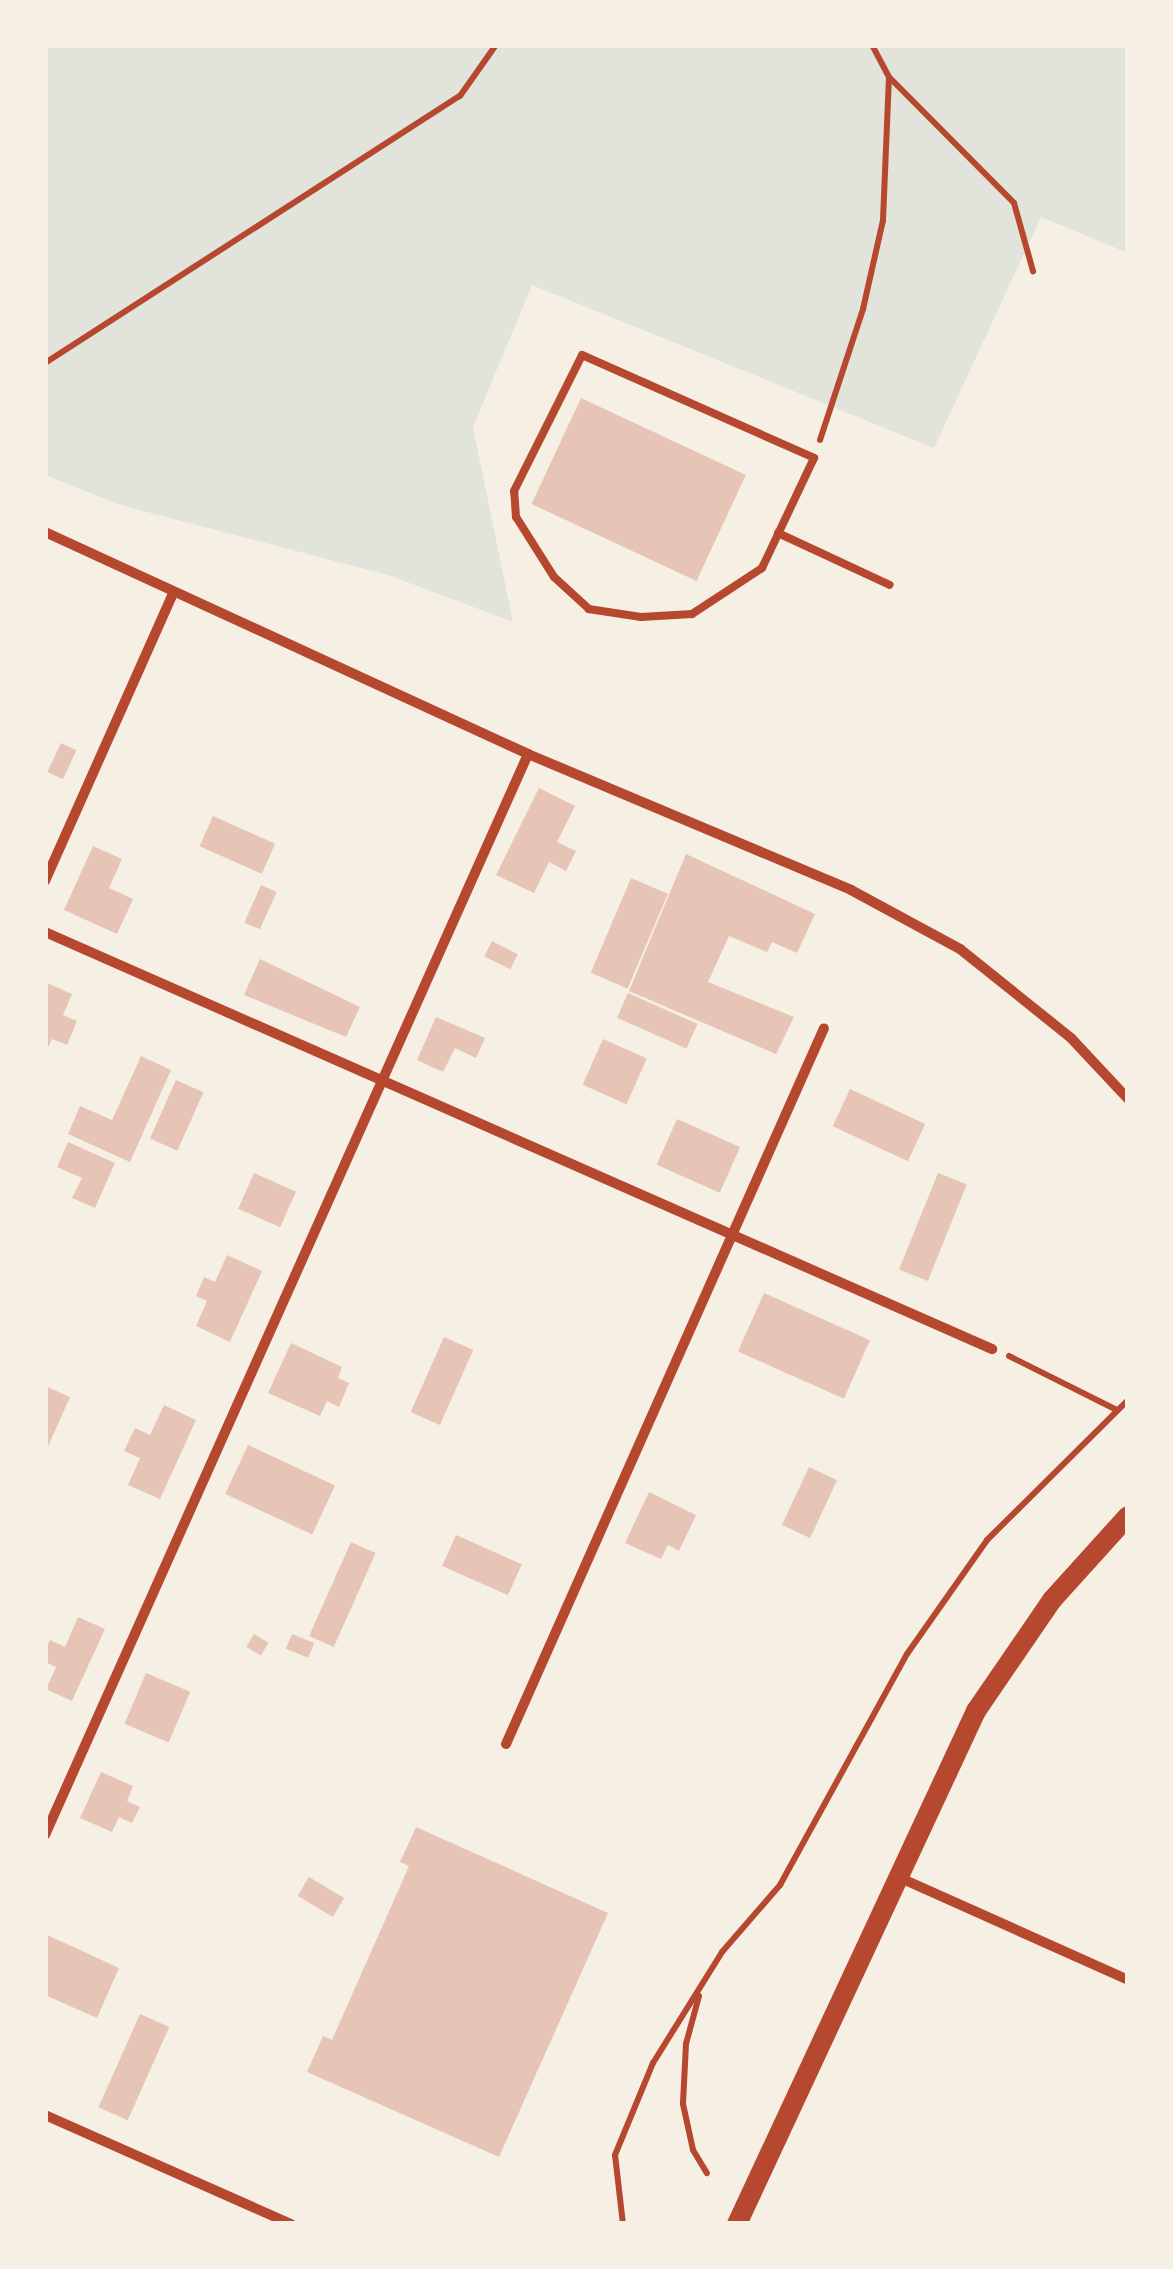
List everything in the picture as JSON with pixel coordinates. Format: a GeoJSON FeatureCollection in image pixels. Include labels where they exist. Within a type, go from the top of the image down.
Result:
{"type":"FeatureCollection","features":[{"type":"Feature","properties":{"kind":"main road"},"geometry":{"type":"LineString","coordinates":[[736,2224],[895,1875],[976,1711],[1024,1638],[1128,1516]]}},
{"type":"Feature","properties":{"kind":"street"},"geometry":{"type":"LineString","coordinates":[[45,532],[528,754],[851,890],[960,950],[1071,1038],[1128,1099]]}},
{"type":"Feature","properties":{"kind":"street"},"geometry":{"type":"LineString","coordinates":[[45,882],[173,593]]}},
{"type":"Feature","properties":{"kind":"street"},"geometry":{"type":"LineString","coordinates":[[45,1835],[528,754]]}},
{"type":"Feature","properties":{"kind":"street"},"geometry":{"type":"LineString","coordinates":[[45,932],[381,1076],[992,1350]]}},
{"type":"Feature","properties":{"kind":"street"},"geometry":{"type":"LineString","coordinates":[[506,1744],[824,1028]]}},
{"type":"Feature","properties":{"kind":"street"},"geometry":{"type":"LineString","coordinates":[[895,1875],[1128,1980]]}},
{"type":"Feature","properties":{"kind":"street"},"geometry":{"type":"LineString","coordinates":[[45,2115],[291,2224]]}},
{"type":"Feature","properties":{"kind":"lane"},"geometry":{"type":"LineString","coordinates":[[582,355],[814,458],[762,568],[728,595],[692,614],[640,618],[589,609],[554,577],[516,517],[514,491],[582,355]]}},
{"type":"Feature","properties":{"kind":"lane"},"geometry":{"type":"LineString","coordinates":[[778,533],[890,585]]}},
{"type":"Feature","properties":{"kind":"path"},"geometry":{"type":"LineString","coordinates":[[45,362],[460,96],[496,45]]}},
{"type":"Feature","properties":{"kind":"path"},"geometry":{"type":"LineString","coordinates":[[872,45],[889,77],[1014,203],[1033,271]]}},
{"type":"Feature","properties":{"kind":"path"},"geometry":{"type":"LineString","coordinates":[[814,458],[864,309],[883,220],[889,77]]}},
{"type":"Feature","properties":{"kind":"path"},"geometry":{"type":"LineString","coordinates":[[992,1350],[1115,1410]]}},
{"type":"Feature","properties":{"kind":"path"},"geometry":{"type":"LineString","coordinates":[[623,2224],[617,2148],[653,2062],[708,1976],[780,1885],[908,1654],[987,1540],[1128,1400]]}},
{"type":"Feature","properties":{"kind":"path"},"geometry":{"type":"LineString","coordinates":[[707,2173],[692,2150],[683,2072],[691,2022],[708,1976]]}},
{"type":"Feature","properties":{"kind":"shaded area"},"geometry":{"type":"Polygon","coordinates":[[[45,45],[1128,45],[1128,253],[1041,217],[934,448],[532,285],[473,427],[513,622],[388,575],[120,505],[45,475],[45,45]]]}},
{"type":"Feature","properties":{"kind":"building"},"geometry":{"type":"Polygon","coordinates":[[[581,398],[746,475],[697,581],[532,504],[581,398]]]}},
{"type":"Feature","properties":{"kind":"building"},"geometry":{"type":"Polygon","coordinates":[[[61,743],[76,750],[63,779],[47,772],[61,743]]]}},
{"type":"Feature","properties":{"kind":"building"},"geometry":{"type":"Polygon","coordinates":[[[539,788],[575,806],[557,842],[576,851],[566,871],[549,862],[534,893],[496,875],[539,788]]]}},
{"type":"Feature","properties":{"kind":"building"},"geometry":{"type":"Polygon","coordinates":[[[213,816],[275,844],[262,874],[200,846],[213,816]]]}},
{"type":"Feature","properties":{"kind":"building"},"geometry":{"type":"Polygon","coordinates":[[[93,846],[122,859],[109,888],[133,899],[117,934],[64,910],[93,846]]]}},
{"type":"Feature","properties":{"kind":"building"},"geometry":{"type":"Polygon","coordinates":[[[686,854],[815,914],[797,953],[772,942],[767,952],[729,936],[708,982],[794,1017],[776,1054],[629,991],[686,854]]]}},
{"type":"Feature","properties":{"kind":"building"},"geometry":{"type":"Polygon","coordinates":[[[631,878],[668,894],[628,988],[591,973],[631,878]]]}},
{"type":"Feature","properties":{"kind":"building"},"geometry":{"type":"Polygon","coordinates":[[[261,885],[277,892],[260,929],[244,922],[261,885]]]}},
{"type":"Feature","properties":{"kind":"building"},"geometry":{"type":"Polygon","coordinates":[[[492,941],[518,954],[510,969],[484,956],[492,941]]]}},
{"type":"Feature","properties":{"kind":"building"},"geometry":{"type":"Polygon","coordinates":[[[260,959],[360,1007],[346,1037],[244,995],[260,959]]]}},
{"type":"Feature","properties":{"kind":"building"},"geometry":{"type":"Polygon","coordinates":[[[45,982],[72,994],[63,1015],[77,1021],[67,1045],[52,1039],[45,1054],[45,982]]]}},
{"type":"Feature","properties":{"kind":"building"},"geometry":{"type":"Polygon","coordinates":[[[628,993],[697,1024],[686,1049],[617,1018],[628,993]]]}},
{"type":"Feature","properties":{"kind":"building"},"geometry":{"type":"Polygon","coordinates":[[[436,1017],[485,1038],[476,1058],[455,1048],[443,1072],[417,1060],[436,1017]]]}},
{"type":"Feature","properties":{"kind":"building"},"geometry":{"type":"Polygon","coordinates":[[[603,1039],[647,1059],[627,1104],[583,1085],[603,1039]]]}},
{"type":"Feature","properties":{"kind":"building"},"geometry":{"type":"Polygon","coordinates":[[[141,1056],[171,1070],[130,1162],[68,1134],[80,1106],[112,1120],[141,1056]]]}},
{"type":"Feature","properties":{"kind":"building"},"geometry":{"type":"Polygon","coordinates":[[[176,1080],[203,1092],[177,1151],[150,1138],[176,1080]]]}},
{"type":"Feature","properties":{"kind":"building"},"geometry":{"type":"Polygon","coordinates":[[[850,1089],[925,1124],[908,1161],[833,1126],[850,1089]]]}},
{"type":"Feature","properties":{"kind":"building"},"geometry":{"type":"Polygon","coordinates":[[[677,1119],[740,1147],[720,1193],[657,1165],[677,1119]]]}},
{"type":"Feature","properties":{"kind":"building"},"geometry":{"type":"Polygon","coordinates":[[[68,1142],[115,1163],[95,1208],[72,1198],[82,1178],[57,1167],[68,1142]]]}},
{"type":"Feature","properties":{"kind":"building"},"geometry":{"type":"Polygon","coordinates":[[[254,1173],[296,1192],[280,1227],[238,1209],[254,1173]]]}},
{"type":"Feature","properties":{"kind":"building"},"geometry":{"type":"Polygon","coordinates":[[[938,1173],[967,1185],[928,1281],[899,1269],[938,1173]]]}},
{"type":"Feature","properties":{"kind":"building"},"geometry":{"type":"Polygon","coordinates":[[[227,1255],[262,1271],[230,1342],[196,1326],[207,1301],[196,1296],[204,1277],[215,1282],[227,1255]]]}},
{"type":"Feature","properties":{"kind":"building"},"geometry":{"type":"Polygon","coordinates":[[[764,1293],[870,1340],[844,1399],[738,1351],[764,1293]]]}},
{"type":"Feature","properties":{"kind":"building"},"geometry":{"type":"Polygon","coordinates":[[[444,1337],[473,1350],[440,1425],[411,1412],[444,1337]]]}},
{"type":"Feature","properties":{"kind":"building"},"geometry":{"type":"Polygon","coordinates":[[[291,1343],[342,1367],[338,1378],[349,1383],[339,1407],[327,1401],[320,1416],[268,1393],[291,1343]]]}},
{"type":"Feature","properties":{"kind":"building"},"geometry":{"type":"Polygon","coordinates":[[[45,1386],[70,1397],[45,1453],[45,1386]]]}},
{"type":"Feature","properties":{"kind":"building"},"geometry":{"type":"Polygon","coordinates":[[[164,1405],[196,1420],[160,1499],[128,1485],[140,1458],[124,1451],[135,1428],[150,1435],[164,1405]]]}},
{"type":"Feature","properties":{"kind":"building"},"geometry":{"type":"Polygon","coordinates":[[[248,1445],[335,1486],[312,1535],[225,1494],[248,1445]]]}},
{"type":"Feature","properties":{"kind":"building"},"geometry":{"type":"Polygon","coordinates":[[[809,1467],[837,1480],[810,1538],[782,1525],[809,1467]]]}},
{"type":"Feature","properties":{"kind":"building"},"geometry":{"type":"Polygon","coordinates":[[[649,1492],[696,1515],[679,1551],[668,1545],[661,1559],[625,1543],[649,1492]]]}},
{"type":"Feature","properties":{"kind":"building"},"geometry":{"type":"Polygon","coordinates":[[[456,1535],[522,1564],[508,1595],[442,1566],[456,1535]]]}},
{"type":"Feature","properties":{"kind":"building"},"geometry":{"type":"Polygon","coordinates":[[[351,1542],[376,1553],[334,1647],[309,1636],[351,1542]]]}},
{"type":"Feature","properties":{"kind":"building"},"geometry":{"type":"Polygon","coordinates":[[[78,1617],[105,1629],[72,1701],[46,1689],[56,1667],[45,1662],[45,1650],[50,1640],[65,1647],[78,1617]]]}},
{"type":"Feature","properties":{"kind":"building"},"geometry":{"type":"Polygon","coordinates":[[[254,1634],[269,1643],[261,1656],[246,1647],[254,1634]]]}},
{"type":"Feature","properties":{"kind":"building"},"geometry":{"type":"Polygon","coordinates":[[[292,1634],[314,1643],[308,1658],[286,1649],[292,1634]]]}},
{"type":"Feature","properties":{"kind":"building"},"geometry":{"type":"Polygon","coordinates":[[[146,1673],[190,1692],[169,1742],[125,1724],[146,1673]]]}},
{"type":"Feature","properties":{"kind":"building"},"geometry":{"type":"Polygon","coordinates":[[[101,1772],[133,1786],[127,1801],[140,1807],[132,1823],[119,1817],[112,1832],[80,1818],[101,1772]]]}},
{"type":"Feature","properties":{"kind":"building"},"geometry":{"type":"Polygon","coordinates":[[[416,1827],[608,1913],[499,2157],[307,2072],[323,2036],[332,2040],[409,1866],[400,1862],[416,1827]]]}},
{"type":"Feature","properties":{"kind":"building"},"geometry":{"type":"Polygon","coordinates":[[[309,1877],[344,1898],[333,1917],[298,1896],[309,1877]]]}},
{"type":"Feature","properties":{"kind":"building"},"geometry":{"type":"Polygon","coordinates":[[[45,1934],[119,1968],[97,2018],[45,1995],[45,1934]]]}},
{"type":"Feature","properties":{"kind":"building"},"geometry":{"type":"Polygon","coordinates":[[[140,2014],[169,2027],[128,2120],[99,2107],[140,2014]]]}}]}
